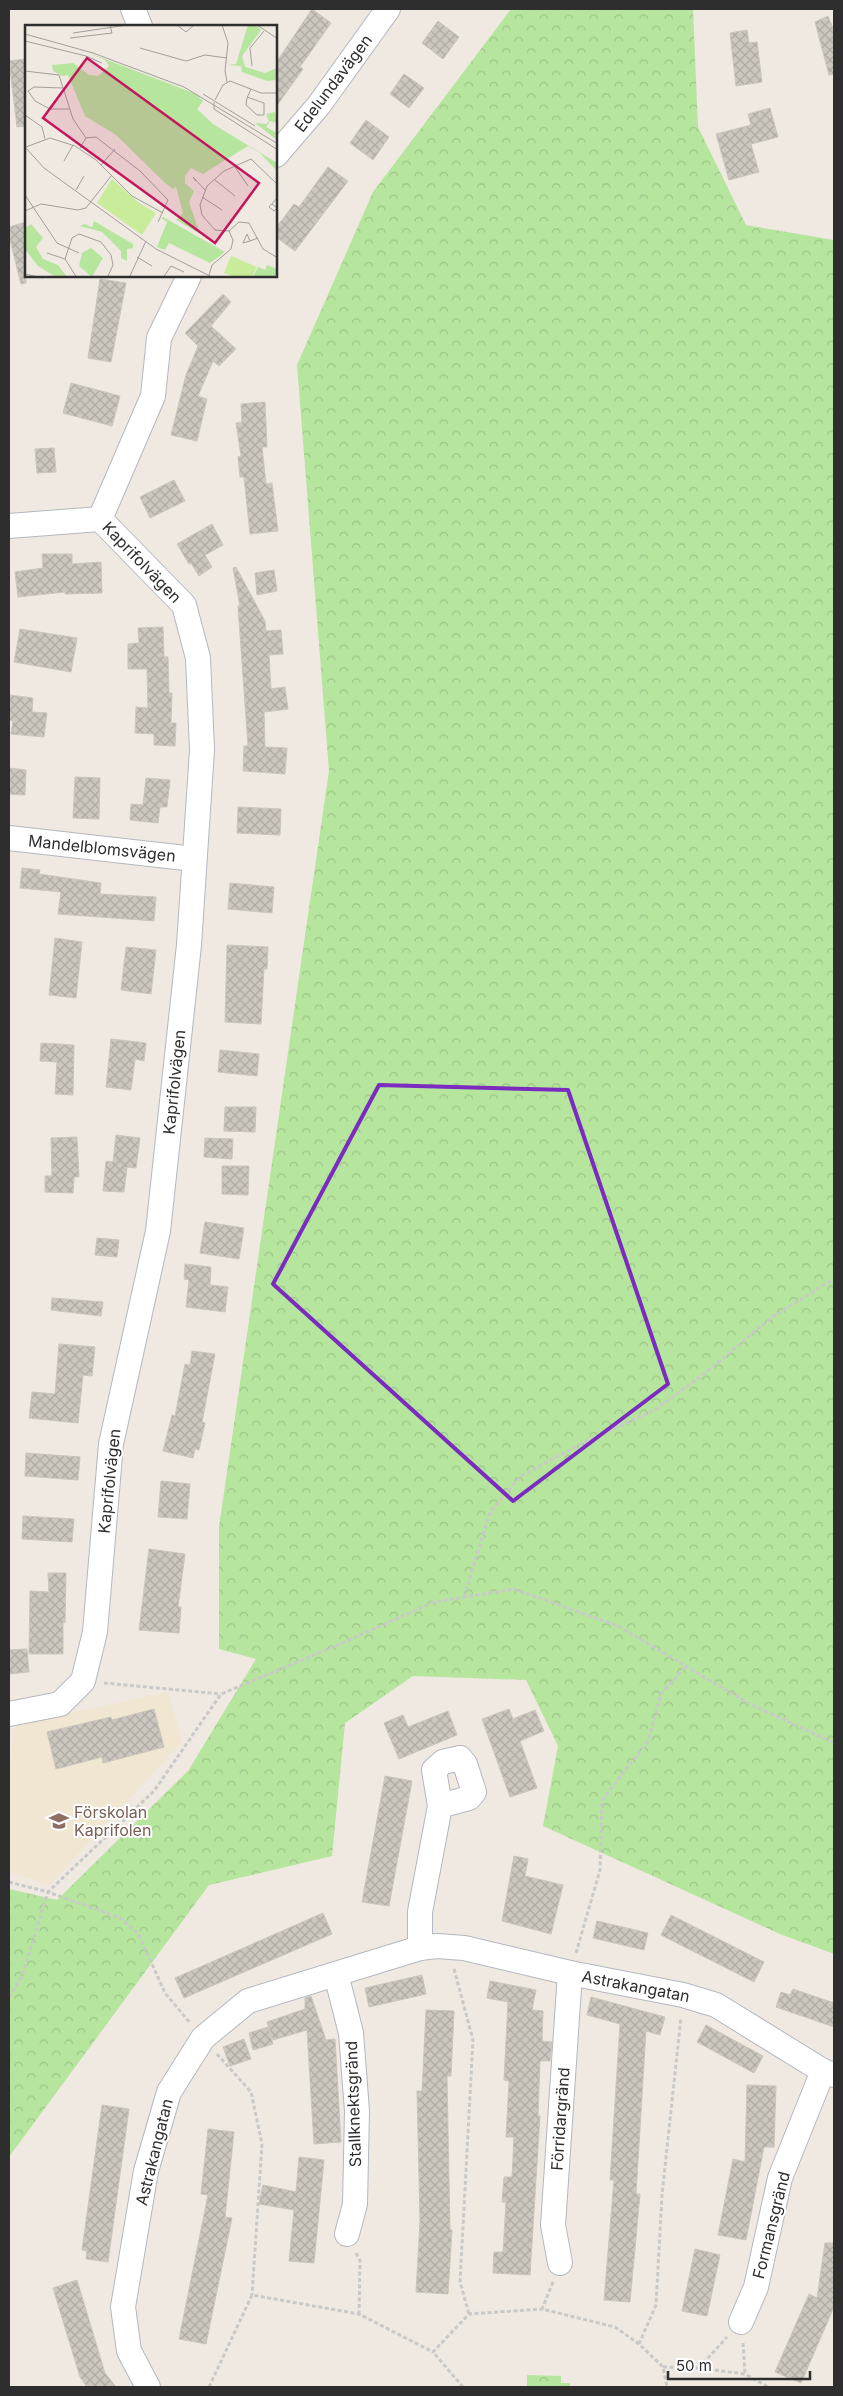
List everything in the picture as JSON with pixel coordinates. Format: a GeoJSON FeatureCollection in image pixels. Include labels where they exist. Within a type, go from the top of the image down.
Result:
{"type":"FeatureCollection","features":[{"type":"Feature","properties":{"kind":"street"},"geometry":{"type":"LineString","coordinates":[[133,9],[140,25]]}},
{"type":"Feature","properties":{"kind":"street","name":"Edelundavägen"},"geometry":{"type":"LineString","coordinates":[[278,153],[319,105],[388,9]]}},
{"type":"Feature","properties":{"kind":"street"},"geometry":{"type":"LineString","coordinates":[[100,519],[153,396],[159,338],[188,278]]}},
{"type":"Feature","properties":{"kind":"street","name":"Kaprifolvägen"},"geometry":{"type":"LineString","coordinates":[[9,526],[100,519],[184,605],[198,658],[202,750],[189,945],[158,1231],[111,1444],[95,1632],[83,1681]]}},
{"type":"Feature","properties":{"kind":"street","name":"Mandelblomsvägen"},"geometry":{"type":"LineString","coordinates":[[9,838],[194,859]]}},
{"type":"Feature","properties":{"kind":"street"},"geometry":{"type":"LineString","coordinates":[[9,1714],[60,1704],[83,1681]]}},
{"type":"Feature","properties":{"kind":"street"},"geometry":{"type":"LineString","coordinates":[[420,1948],[420,1912],[440,1806]]}},
{"type":"Feature","properties":{"kind":"street","name":"Astrakangatan"},"geometry":{"type":"LineString","coordinates":[[148,2387],[129,2351],[123,2307],[146,2171],[170,2092],[203,2038],[248,2001],[420,1948],[464,1948],[570,1973],[683,1995],[716,2005],[829,2073]]}},
{"type":"Feature","properties":{"kind":"street","name":"Förridargränd"},"geometry":{"type":"LineString","coordinates":[[560,2263],[552,2225],[570,1973]]}},
{"type":"Feature","properties":{"kind":"street","name":"Stallknektsgränd"},"geometry":{"type":"LineString","coordinates":[[336,1974],[351,2033],[357,2111],[356,2204],[347,2234]]}},
{"type":"Feature","properties":{"kind":"street","name":"Formansgränd"},"geometry":{"type":"LineString","coordinates":[[741,2322],[756,2287],[780,2178],[829,2073]]}},
{"type":"Feature","properties":{"kind":"path"},"geometry":{"type":"LineString","coordinates":[[464,1597],[490,1512],[521,1476],[575,1447],[656,1409],[704,1374],[772,1316],[834,1279]]}},
{"type":"Feature","properties":{"kind":"path"},"geometry":{"type":"LineString","coordinates":[[83,1681],[221,1694],[434,1602],[514,1589],[618,1626],[748,1703],[834,1743]]}},
{"type":"Feature","properties":{"kind":"path"},"geometry":{"type":"LineString","coordinates":[[570,1973],[600,1870],[602,1800],[648,1741],[661,1694],[686,1666]]}},
{"type":"Feature","properties":{"kind":"path"},"geometry":{"type":"LineString","coordinates":[[9,1996],[22,1976],[48,1892],[154,1791],[221,1694]]}},
{"type":"Feature","properties":{"kind":"path"},"geometry":{"type":"LineString","coordinates":[[9,1882],[48,1892],[120,1918],[138,1933],[165,1993],[251,2092],[262,2144],[252,2295],[209,2387]]}},
{"type":"Feature","properties":{"kind":"path"},"geometry":{"type":"LineString","coordinates":[[447,1947],[474,2040],[460,2282],[469,2314]]}},
{"type":"Feature","properties":{"kind":"path"},"geometry":{"type":"LineString","coordinates":[[639,2344],[656,2305],[662,2195],[683,1995]]}},
{"type":"Feature","properties":{"kind":"path"},"geometry":{"type":"LineString","coordinates":[[347,2234],[360,2260],[359,2314]]}},
{"type":"Feature","properties":{"kind":"path"},"geometry":{"type":"LineString","coordinates":[[542,2309],[560,2263]]}},
{"type":"Feature","properties":{"kind":"path"},"geometry":{"type":"LineString","coordinates":[[252,2295],[359,2314],[433,2352],[463,2387]]}},
{"type":"Feature","properties":{"kind":"path"},"geometry":{"type":"LineString","coordinates":[[433,2352],[469,2314],[542,2309],[615,2328],[639,2344],[663,2367],[667,2387]]}},
{"type":"Feature","properties":{"kind":"path"},"geometry":{"type":"LineString","coordinates":[[699,2368],[741,2322]]}},
{"type":"Feature","properties":{"kind":"path"},"geometry":{"type":"LineString","coordinates":[[741,2322],[745,2374]]}},
{"type":"Feature","properties":{"kind":"path"},"geometry":{"type":"LineString","coordinates":[[663,2367],[699,2368],[745,2374],[768,2387]]}},
{"type":"Feature","properties":{"kind":"highlighted area"},"geometry":{"type":"Polygon","coordinates":[[[379,1085],[568,1090],[668,1384],[513,1501],[273,1284],[379,1085]]]}},
{"type":"Feature","properties":{"kind":"shaded area","name":"Förskolan Kaprifolen"},"geometry":{"type":"Polygon","coordinates":[[[168,1692],[182,1742],[49,1885],[9,1872],[9,1771],[15,1725],[168,1692]]]}},
{"type":"Feature","properties":{"kind":"green space"},"geometry":{"type":"Polygon","coordinates":[[[511,9],[693,9],[698,127],[746,225],[834,240],[834,1954],[780,1934],[543,1826],[558,1746],[526,1680],[413,1676],[345,1723],[332,1856],[209,1885],[9,2157],[9,1889],[57,1900],[188,1771],[256,1659],[219,1649],[219,1527],[329,771],[297,365],[373,192],[511,9]]]}},
{"type":"Feature","properties":{"kind":"green space"},"geometry":{"type":"Polygon","coordinates":[[[527,2375],[561,2376],[561,2383],[570,2383],[570,2387],[527,2387],[527,2375]]]}},
{"type":"Feature","properties":{"kind":"building"},"geometry":{"type":"Polygon","coordinates":[[[312,9],[331,23],[300,67],[303,69],[278,104],[278,60],[312,9]]]}},
{"type":"Feature","properties":{"kind":"building"},"geometry":{"type":"Polygon","coordinates":[[[828,16],[834,31],[834,74],[829,75],[815,22],[828,16]]]}},
{"type":"Feature","properties":{"kind":"building"},"geometry":{"type":"Polygon","coordinates":[[[438,21],[459,37],[443,59],[422,43],[438,21]]]}},
{"type":"Feature","properties":{"kind":"building"},"geometry":{"type":"Polygon","coordinates":[[[747,30],[749,43],[757,42],[762,82],[736,86],[730,33],[747,30]]]}},
{"type":"Feature","properties":{"kind":"building"},"geometry":{"type":"Polygon","coordinates":[[[25,59],[25,126],[17,127],[9,61],[25,59]]]}},
{"type":"Feature","properties":{"kind":"building"},"geometry":{"type":"Polygon","coordinates":[[[404,74],[424,88],[409,108],[390,94],[404,74]]]}},
{"type":"Feature","properties":{"kind":"building"},"geometry":{"type":"Polygon","coordinates":[[[770,108],[778,137],[751,144],[759,172],[729,180],[716,134],[751,125],[748,114],[770,108]]]}},
{"type":"Feature","properties":{"kind":"building"},"geometry":{"type":"Polygon","coordinates":[[[366,120],[389,137],[373,160],[350,143],[366,120]]]}},
{"type":"Feature","properties":{"kind":"building"},"geometry":{"type":"Polygon","coordinates":[[[328,167],[348,181],[295,251],[278,238],[278,225],[294,204],[299,207],[328,167]]]}},
{"type":"Feature","properties":{"kind":"building"},"geometry":{"type":"Polygon","coordinates":[[[25,222],[26,283],[21,284],[9,236],[9,227],[25,222]]]}},
{"type":"Feature","properties":{"kind":"building"},"geometry":{"type":"Polygon","coordinates":[[[100,279],[126,283],[111,362],[88,358],[100,279]]]}},
{"type":"Feature","properties":{"kind":"building"},"geometry":{"type":"Polygon","coordinates":[[[223,294],[231,302],[211,326],[236,349],[219,366],[213,361],[198,396],[207,399],[197,441],[171,435],[186,375],[198,346],[185,333],[223,294]]]}},
{"type":"Feature","properties":{"kind":"building"},"geometry":{"type":"Polygon","coordinates":[[[71,383],[120,396],[112,426],[63,413],[71,383]]]}},
{"type":"Feature","properties":{"kind":"building"},"geometry":{"type":"Polygon","coordinates":[[[265,402],[267,447],[262,447],[266,484],[272,483],[278,531],[250,534],[244,477],[240,477],[238,457],[241,456],[236,423],[242,422],[241,404],[265,402]]]}},
{"type":"Feature","properties":{"kind":"building"},"geometry":{"type":"Polygon","coordinates":[[[54,448],[56,472],[37,473],[35,449],[54,448]]]}},
{"type":"Feature","properties":{"kind":"building"},"geometry":{"type":"Polygon","coordinates":[[[174,480],[185,501],[150,518],[140,497],[174,480]]]}},
{"type":"Feature","properties":{"kind":"building"},"geometry":{"type":"Polygon","coordinates":[[[212,524],[223,545],[205,555],[212,567],[199,576],[177,544],[212,524]]]}},
{"type":"Feature","properties":{"kind":"building"},"geometry":{"type":"Polygon","coordinates":[[[42,554],[72,554],[72,564],[101,562],[102,593],[65,594],[65,592],[18,597],[15,572],[43,568],[42,554]]]}},
{"type":"Feature","properties":{"kind":"building"},"geometry":{"type":"Polygon","coordinates":[[[236,567],[265,621],[266,631],[281,630],[283,654],[269,655],[271,689],[285,687],[288,709],[264,712],[265,747],[287,748],[285,774],[243,771],[244,746],[248,746],[238,606],[240,606],[233,568],[236,567]]]}},
{"type":"Feature","properties":{"kind":"building"},"geometry":{"type":"Polygon","coordinates":[[[274,570],[277,591],[257,595],[255,573],[274,570]]]}},
{"type":"Feature","properties":{"kind":"building"},"geometry":{"type":"Polygon","coordinates":[[[163,627],[164,657],[168,657],[169,693],[172,693],[171,723],[176,723],[175,746],[154,745],[154,734],[135,733],[136,707],[148,708],[147,669],[128,669],[128,644],[139,643],[138,628],[163,627]]]}},
{"type":"Feature","properties":{"kind":"building"},"geometry":{"type":"Polygon","coordinates":[[[20,629],[77,638],[71,672],[14,662],[20,629]]]}},
{"type":"Feature","properties":{"kind":"building"},"geometry":{"type":"Polygon","coordinates":[[[9,695],[33,698],[32,712],[47,713],[44,737],[11,734],[13,721],[9,720],[9,695]]]}},
{"type":"Feature","properties":{"kind":"building"},"geometry":{"type":"Polygon","coordinates":[[[9,768],[26,770],[25,795],[9,794],[9,768]]]}},
{"type":"Feature","properties":{"kind":"building"},"geometry":{"type":"Polygon","coordinates":[[[75,777],[100,778],[99,819],[73,818],[75,777]]]}},
{"type":"Feature","properties":{"kind":"building"},"geometry":{"type":"Polygon","coordinates":[[[146,778],[170,780],[167,807],[160,807],[158,823],[130,820],[131,804],[143,805],[146,778]]]}},
{"type":"Feature","properties":{"kind":"building"},"geometry":{"type":"Polygon","coordinates":[[[238,807],[281,809],[280,835],[237,833],[238,807]]]}},
{"type":"Feature","properties":{"kind":"building"},"geometry":{"type":"Polygon","coordinates":[[[22,868],[40,870],[39,874],[101,883],[100,894],[156,897],[154,921],[58,914],[61,892],[20,888],[22,868]]]}},
{"type":"Feature","properties":{"kind":"building"},"geometry":{"type":"Polygon","coordinates":[[[230,883],[274,887],[272,913],[228,909],[230,883]]]}},
{"type":"Feature","properties":{"kind":"building"},"geometry":{"type":"Polygon","coordinates":[[[55,938],[82,942],[76,998],[49,995],[55,938]]]}},
{"type":"Feature","properties":{"kind":"building"},"geometry":{"type":"Polygon","coordinates":[[[227,945],[268,947],[267,969],[264,969],[261,1024],[225,1022],[227,945]]]}},
{"type":"Feature","properties":{"kind":"building"},"geometry":{"type":"Polygon","coordinates":[[[126,947],[156,950],[151,994],[121,990],[126,947]]]}},
{"type":"Feature","properties":{"kind":"building"},"geometry":{"type":"Polygon","coordinates":[[[111,1039],[146,1043],[144,1061],[135,1059],[131,1090],[106,1087],[111,1039]]]}},
{"type":"Feature","properties":{"kind":"building"},"geometry":{"type":"Polygon","coordinates":[[[41,1043],[74,1045],[73,1095],[55,1094],[57,1062],[40,1061],[41,1043]]]}},
{"type":"Feature","properties":{"kind":"building"},"geometry":{"type":"Polygon","coordinates":[[[220,1050],[259,1054],[257,1076],[218,1072],[220,1050]]]}},
{"type":"Feature","properties":{"kind":"building"},"geometry":{"type":"Polygon","coordinates":[[[225,1107],[256,1107],[255,1132],[224,1131],[225,1107]]]}},
{"type":"Feature","properties":{"kind":"building"},"geometry":{"type":"Polygon","coordinates":[[[116,1135],[140,1138],[136,1168],[127,1167],[124,1192],[103,1191],[106,1161],[113,1162],[116,1135]]]}},
{"type":"Feature","properties":{"kind":"building"},"geometry":{"type":"Polygon","coordinates":[[[77,1137],[79,1177],[74,1177],[73,1193],[45,1192],[45,1176],[52,1176],[51,1138],[77,1137]]]}},
{"type":"Feature","properties":{"kind":"building"},"geometry":{"type":"Polygon","coordinates":[[[205,1138],[233,1139],[232,1159],[204,1157],[205,1138]]]}},
{"type":"Feature","properties":{"kind":"building"},"geometry":{"type":"Polygon","coordinates":[[[222,1166],[249,1166],[248,1195],[222,1194],[222,1166]]]}},
{"type":"Feature","properties":{"kind":"building"},"geometry":{"type":"Polygon","coordinates":[[[205,1222],[244,1228],[239,1259],[200,1253],[205,1222]]]}},
{"type":"Feature","properties":{"kind":"building"},"geometry":{"type":"Polygon","coordinates":[[[97,1238],[119,1240],[117,1257],[95,1255],[97,1238]]]}},
{"type":"Feature","properties":{"kind":"building"},"geometry":{"type":"Polygon","coordinates":[[[185,1264],[211,1267],[210,1285],[228,1287],[225,1312],[186,1307],[189,1280],[184,1279],[185,1264]]]}},
{"type":"Feature","properties":{"kind":"building"},"geometry":{"type":"Polygon","coordinates":[[[52,1298],[103,1302],[101,1316],[51,1310],[52,1298]]]}},
{"type":"Feature","properties":{"kind":"building"},"geometry":{"type":"Polygon","coordinates":[[[59,1344],[95,1347],[92,1376],[83,1375],[78,1423],[29,1418],[32,1392],[55,1394],[59,1344]]]}},
{"type":"Feature","properties":{"kind":"building"},"geometry":{"type":"Polygon","coordinates":[[[192,1351],[215,1354],[202,1422],[205,1423],[199,1450],[195,1449],[193,1458],[163,1451],[172,1415],[175,1416],[185,1364],[190,1365],[192,1351]]]}},
{"type":"Feature","properties":{"kind":"building"},"geometry":{"type":"Polygon","coordinates":[[[26,1453],[80,1457],[78,1480],[25,1476],[26,1453]]]}},
{"type":"Feature","properties":{"kind":"building"},"geometry":{"type":"Polygon","coordinates":[[[161,1481],[190,1484],[187,1519],[158,1517],[161,1481]]]}},
{"type":"Feature","properties":{"kind":"building"},"geometry":{"type":"Polygon","coordinates":[[[23,1516],[74,1519],[72,1542],[22,1539],[23,1516]]]}},
{"type":"Feature","properties":{"kind":"building"},"geometry":{"type":"Polygon","coordinates":[[[149,1549],[185,1554],[178,1607],[181,1607],[179,1633],[139,1630],[149,1549]]]}},
{"type":"Feature","properties":{"kind":"building"},"geometry":{"type":"Polygon","coordinates":[[[48,1573],[66,1573],[63,1654],[29,1654],[30,1591],[49,1592],[48,1573]]]}},
{"type":"Feature","properties":{"kind":"building"},"geometry":{"type":"Polygon","coordinates":[[[27,1649],[29,1672],[9,1674],[9,1650],[27,1649]]]}},
{"type":"Feature","properties":{"kind":"building"},"geometry":{"type":"Polygon","coordinates":[[[154,1709],[164,1747],[103,1763],[102,1757],[56,1769],[47,1732],[111,1717],[112,1720],[154,1709]]]}},
{"type":"Feature","properties":{"kind":"building"},"geometry":{"type":"Polygon","coordinates":[[[509,1709],[513,1719],[535,1710],[544,1731],[520,1741],[537,1788],[510,1797],[482,1719],[509,1709]]]}},
{"type":"Feature","properties":{"kind":"building"},"geometry":{"type":"Polygon","coordinates":[[[448,1711],[457,1735],[399,1759],[384,1723],[403,1715],[408,1727],[448,1711]]]}},
{"type":"Feature","properties":{"kind":"building"},"geometry":{"type":"Polygon","coordinates":[[[385,1776],[412,1781],[389,1906],[362,1902],[385,1776]]]}},
{"type":"Feature","properties":{"kind":"building"},"geometry":{"type":"Polygon","coordinates":[[[514,1856],[528,1859],[525,1876],[563,1885],[551,1934],[502,1921],[514,1856]]]}},
{"type":"Feature","properties":{"kind":"building"},"geometry":{"type":"Polygon","coordinates":[[[323,1913],[332,1934],[184,1998],[175,1978],[323,1913]]]}},
{"type":"Feature","properties":{"kind":"building"},"geometry":{"type":"Polygon","coordinates":[[[671,1915],[764,1962],[754,1982],[661,1935],[671,1915]]]}},
{"type":"Feature","properties":{"kind":"building"},"geometry":{"type":"Polygon","coordinates":[[[597,1921],[648,1933],[644,1950],[593,1938],[597,1921]]]}},
{"type":"Feature","properties":{"kind":"building"},"geometry":{"type":"Polygon","coordinates":[[[422,1975],[426,1994],[369,2007],[365,1988],[422,1975]]]}},
{"type":"Feature","properties":{"kind":"building"},"geometry":{"type":"Polygon","coordinates":[[[490,1981],[536,1990],[532,2010],[543,2011],[542,2041],[552,2042],[550,2061],[540,2061],[538,2116],[540,2116],[530,2275],[493,2273],[494,2252],[503,2252],[506,2202],[502,2202],[504,2177],[512,2177],[514,2137],[506,2137],[509,2081],[504,2080],[508,2002],[487,1998],[490,1981]]]}},
{"type":"Feature","properties":{"kind":"building"},"geometry":{"type":"Polygon","coordinates":[[[793,1989],[834,2003],[834,2027],[776,2007],[781,1992],[790,1995],[793,1989]]]}},
{"type":"Feature","properties":{"kind":"building"},"geometry":{"type":"Polygon","coordinates":[[[311,1996],[326,2040],[335,2039],[341,2142],[314,2144],[307,2030],[273,2040],[267,2022],[305,2009],[305,1998],[311,1996]]]}},
{"type":"Feature","properties":{"kind":"building"},"geometry":{"type":"Polygon","coordinates":[[[591,1997],[665,2017],[660,2035],[646,2031],[636,2194],[640,2194],[630,2302],[604,2300],[614,2180],[610,2180],[620,2024],[587,2015],[591,1997]]]}},
{"type":"Feature","properties":{"kind":"building"},"geometry":{"type":"Polygon","coordinates":[[[426,2010],[454,2011],[451,2076],[447,2076],[450,2230],[452,2230],[448,2294],[416,2292],[420,2221],[417,2091],[422,2091],[426,2010]]]}},
{"type":"Feature","properties":{"kind":"building"},"geometry":{"type":"Polygon","coordinates":[[[706,2025],[763,2056],[754,2073],[697,2042],[706,2025]]]}},
{"type":"Feature","properties":{"kind":"building"},"geometry":{"type":"Polygon","coordinates":[[[268,2027],[273,2044],[253,2050],[249,2033],[268,2027]]]}},
{"type":"Feature","properties":{"kind":"building"},"geometry":{"type":"Polygon","coordinates":[[[244,2039],[251,2059],[230,2066],[223,2047],[244,2039]]]}},
{"type":"Feature","properties":{"kind":"building"},"geometry":{"type":"Polygon","coordinates":[[[747,2085],[776,2086],[774,2147],[764,2147],[746,2240],[718,2235],[733,2159],[745,2162],[747,2085]]]}},
{"type":"Feature","properties":{"kind":"building"},"geometry":{"type":"Polygon","coordinates":[[[102,2105],[129,2109],[108,2262],[86,2259],[87,2251],[82,2250],[102,2105]]]}},
{"type":"Feature","properties":{"kind":"building"},"geometry":{"type":"Polygon","coordinates":[[[208,2129],[234,2132],[225,2217],[232,2218],[206,2344],[179,2339],[208,2195],[201,2194],[208,2129]]]}},
{"type":"Feature","properties":{"kind":"building"},"geometry":{"type":"Polygon","coordinates":[[[299,2157],[324,2160],[314,2263],[289,2261],[294,2210],[259,2204],[263,2185],[296,2192],[299,2157]]]}},
{"type":"Feature","properties":{"kind":"building"},"geometry":{"type":"Polygon","coordinates":[[[825,2243],[834,2243],[834,2307],[801,2383],[775,2372],[809,2294],[817,2298],[825,2243]]]}},
{"type":"Feature","properties":{"kind":"building"},"geometry":{"type":"Polygon","coordinates":[[[695,2249],[720,2255],[707,2316],[682,2311],[695,2249]]]}},
{"type":"Feature","properties":{"kind":"building"},"geometry":{"type":"Polygon","coordinates":[[[77,2280],[105,2373],[116,2387],[87,2387],[80,2377],[53,2288],[77,2280]]]}},
{"type":"Feature","properties":{"kind":"place","name":"Förskolan Kaprifolen"},"geometry":{"type":"Point","coordinates":[59,1821]}}]}
